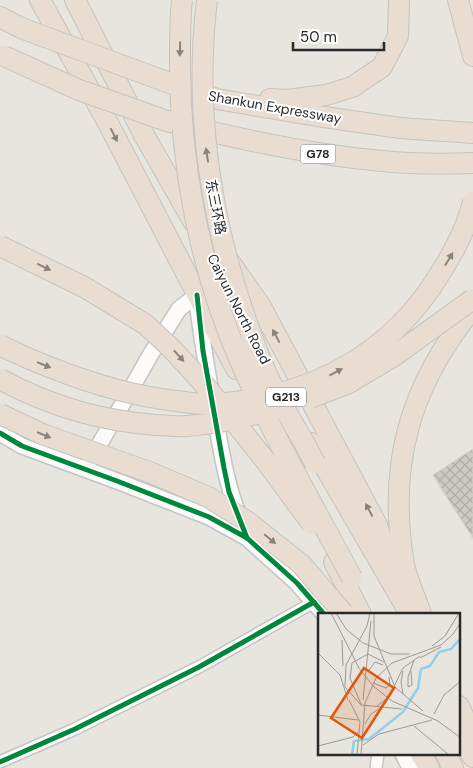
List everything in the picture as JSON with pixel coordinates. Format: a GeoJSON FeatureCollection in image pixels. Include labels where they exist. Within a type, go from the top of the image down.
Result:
{"type":"FeatureCollection","features":[{"type":"Feature","properties":{"kind":"highway"},"geometry":{"type":"LineString","coordinates":[[40,0],[109,125],[360,613]]}},
{"type":"Feature","properties":{"kind":"highway","name":"Caiyun North Road"},"geometry":{"type":"LineString","coordinates":[[75,0],[144,135],[183,201],[256,346],[409,613]]}},
{"type":"Feature","properties":{"kind":"highway","name":"东三环路"},"geometry":{"type":"LineString","coordinates":[[182,0],[180,87],[184,139],[194,212],[203,252],[240,362],[268,420],[352,578]]}},
{"type":"Feature","properties":{"kind":"highway","name":"东三环路"},"geometry":{"type":"LineString","coordinates":[[207,0],[202,96],[205,145],[218,220],[234,287],[265,370],[396,613]]}},
{"type":"Feature","properties":{"kind":"highway"},"geometry":{"type":"LineString","coordinates":[[205,95],[287,100],[326,96],[352,87],[382,67],[398,36],[399,0]]}},
{"type":"Feature","properties":{"kind":"highway"},"geometry":{"type":"LineString","coordinates":[[458,0],[473,56]]}},
{"type":"Feature","properties":{"kind":"highway","name":"Shankun Expressway"},"geometry":{"type":"LineString","coordinates":[[0,17],[21,28],[217,99],[400,128],[473,133]]}},
{"type":"Feature","properties":{"kind":"highway","name":"G78"},"geometry":{"type":"LineString","coordinates":[[2,55],[79,90],[167,121],[226,136],[323,154],[394,162],[473,163]]}},
{"type":"Feature","properties":{"kind":"highway"},"geometry":{"type":"LineString","coordinates":[[0,345],[12,352],[84,381],[149,398],[205,404],[264,398],[319,381],[352,364],[386,339],[420,304],[438,277],[461,238],[473,202]]}},
{"type":"Feature","properties":{"kind":"highway"},"geometry":{"type":"LineString","coordinates":[[0,246],[84,287],[145,324],[173,350],[203,383],[265,460],[352,578],[370,613]]}},
{"type":"Feature","properties":{"kind":"highway"},"geometry":{"type":"LineString","coordinates":[[0,380],[50,404],[96,417],[138,424],[185,426],[228,421],[308,399],[347,384],[394,356],[473,298]]}},
{"type":"Feature","properties":{"kind":"highway"},"geometry":{"type":"LineString","coordinates":[[421,613],[404,566],[399,526],[398,487],[404,445],[413,410],[427,376],[450,337],[473,308]]}},
{"type":"Feature","properties":{"kind":"highway"},"geometry":{"type":"LineString","coordinates":[[0,414],[42,434],[152,473],[208,497],[248,522],[301,564],[343,613]]}},
{"type":"Feature","properties":{"kind":"highway"},"geometry":{"type":"LineString","coordinates":[[460,700],[473,722]]}},
{"type":"Feature","properties":{"kind":"highway"},"geometry":{"type":"LineString","coordinates":[[460,708],[473,738]]}},
{"type":"Feature","properties":{"kind":"highway"},"geometry":{"type":"LineString","coordinates":[[460,734],[473,757]]}},
{"type":"Feature","properties":{"kind":"highway"},"geometry":{"type":"LineString","coordinates":[[422,756],[428,768]]}},
{"type":"Feature","properties":{"kind":"highway"},"geometry":{"type":"LineString","coordinates":[[434,756],[440,768]]}},
{"type":"Feature","properties":{"kind":"highway"},"geometry":{"type":"LineString","coordinates":[[447,756],[453,768]]}},
{"type":"Feature","properties":{"kind":"street"},"geometry":{"type":"LineString","coordinates":[[197,295],[203,351],[224,468],[230,492],[248,538]]}},
{"type":"Feature","properties":{"kind":"street"},"geometry":{"type":"LineString","coordinates":[[86,469],[103,436],[179,309],[197,295]]}},
{"type":"Feature","properties":{"kind":"street"},"geometry":{"type":"LineString","coordinates":[[0,433],[22,446],[209,517],[248,538],[297,583],[323,613]]}},
{"type":"Feature","properties":{"kind":"street"},"geometry":{"type":"LineString","coordinates":[[186,508],[203,504],[214,496],[224,468]]}},
{"type":"Feature","properties":{"kind":"street"},"geometry":{"type":"LineString","coordinates":[[0,762],[75,729],[199,667],[314,602]]}},
{"type":"Feature","properties":{"kind":"street"},"geometry":{"type":"LineString","coordinates":[[404,756],[410,768]]}},
{"type":"Feature","properties":{"kind":"building"},"geometry":{"type":"Polygon","coordinates":[[[473,449],[473,538],[433,475],[473,449]]]}},
{"type":"Feature","properties":{"kind":"cycle path"},"geometry":{"type":"LineString","coordinates":[[197,295],[203,351],[224,468],[229,492],[247,538]]}},
{"type":"Feature","properties":{"kind":"cycle path"},"geometry":{"type":"LineString","coordinates":[[0,433],[22,446],[209,517],[247,538],[297,583],[323,613]]}},
{"type":"Feature","properties":{"kind":"cycle path"},"geometry":{"type":"LineString","coordinates":[[0,762],[75,729],[199,667],[314,602]]}}]}
